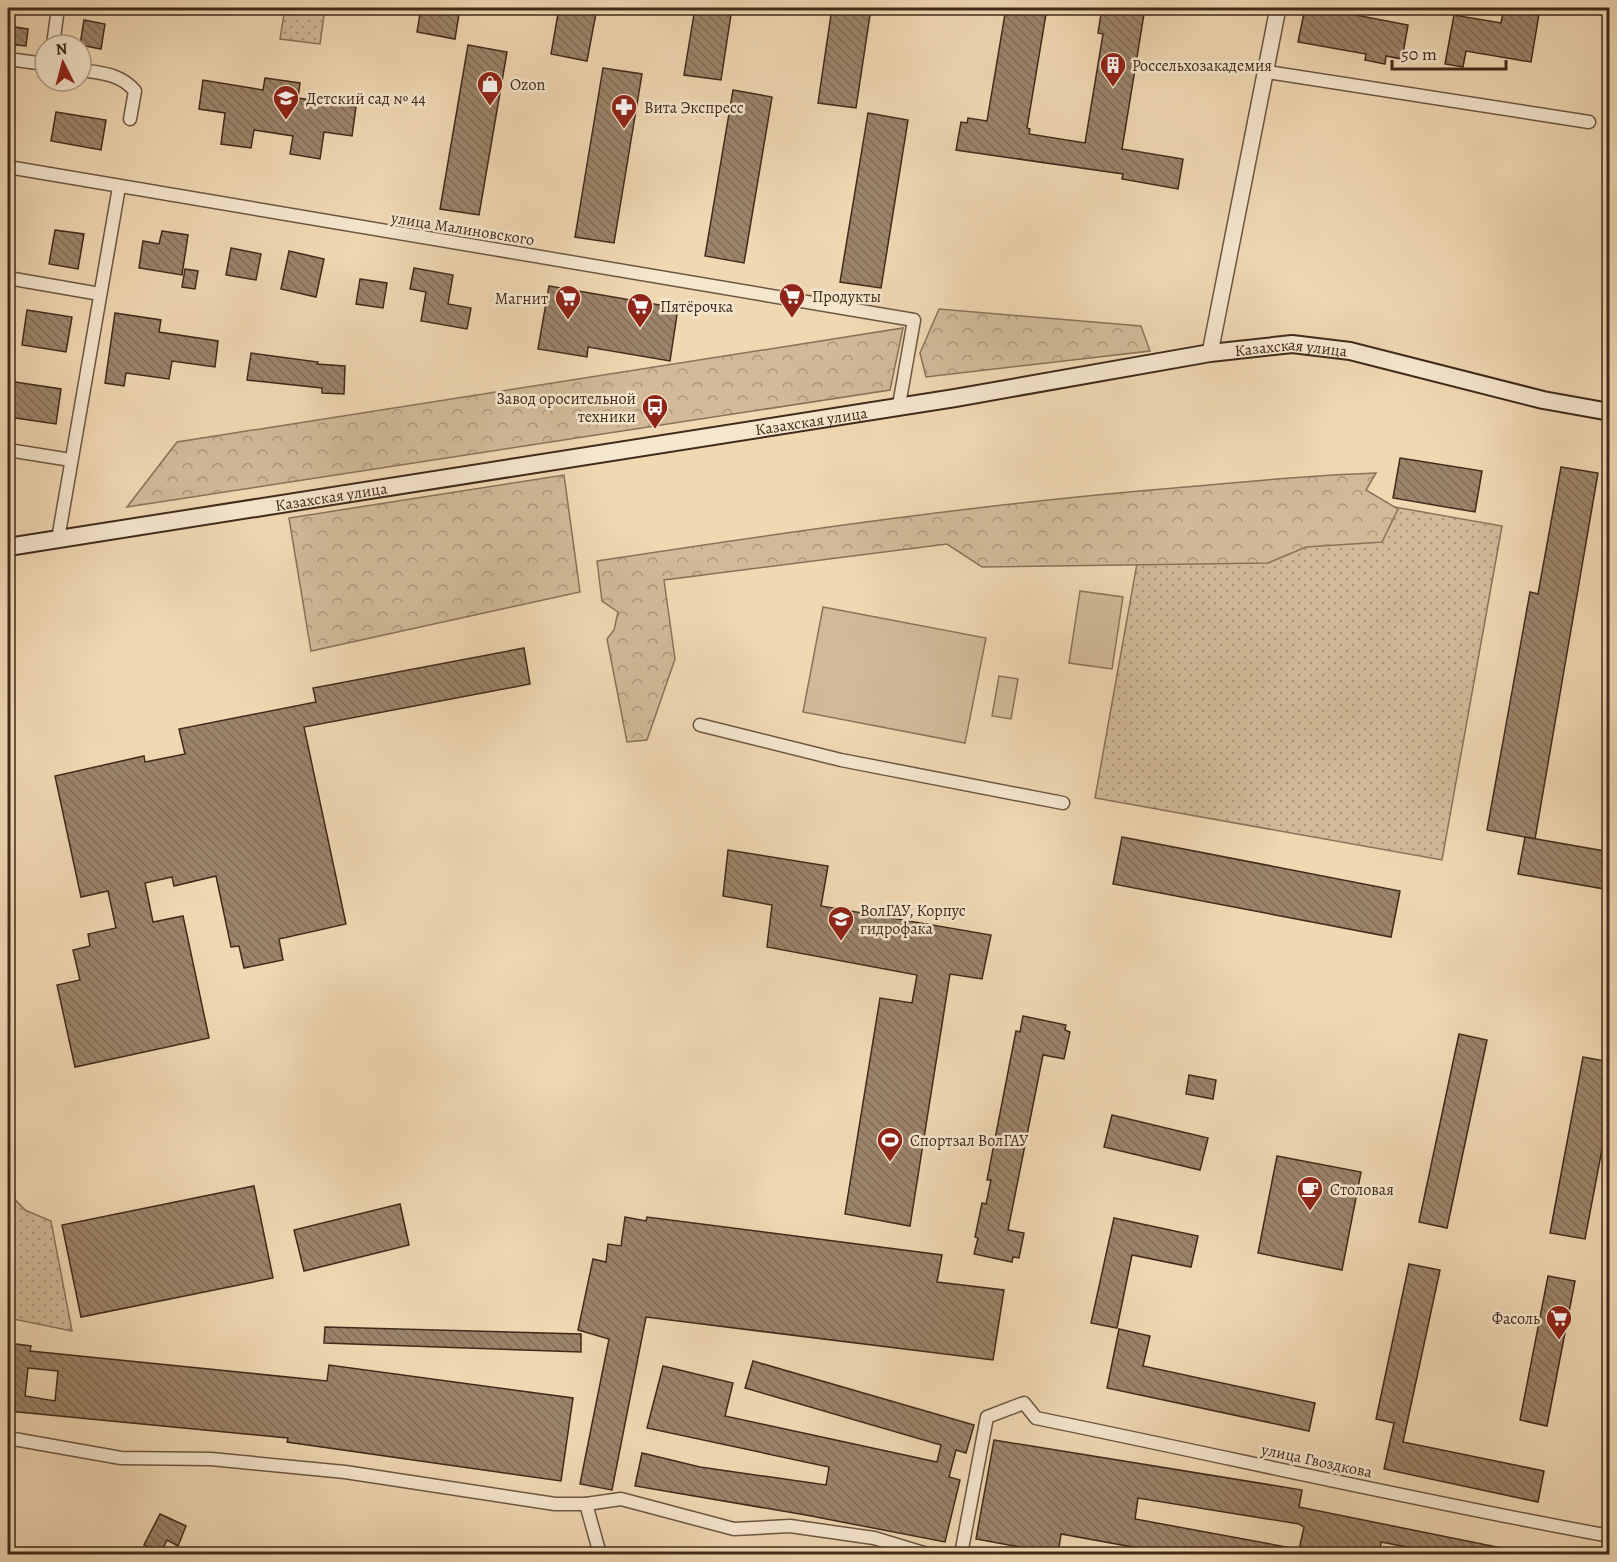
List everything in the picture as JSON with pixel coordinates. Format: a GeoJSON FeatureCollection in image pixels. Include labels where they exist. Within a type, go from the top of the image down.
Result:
{"type":"FeatureCollection","features":[{"type":"Feature","properties":{"kind":"main road","name":"Казахская улица"},"geometry":{"type":"LineString","coordinates":[[8,547],[1210,353],[1292,344],[1350,351],[1543,400],[1610,412]]}},
{"type":"Feature","properties":{"kind":"street"},"geometry":{"type":"LineString","coordinates":[[55,33],[58,8]]}},
{"type":"Feature","properties":{"kind":"street"},"geometry":{"type":"LineString","coordinates":[[1210,353],[1268,72],[1278,8]]}},
{"type":"Feature","properties":{"kind":"street"},"geometry":{"type":"LineString","coordinates":[[8,59],[33,62]]}},
{"type":"Feature","properties":{"kind":"street"},"geometry":{"type":"LineString","coordinates":[[1268,72],[1589,122]]}},
{"type":"Feature","properties":{"kind":"street"},"geometry":{"type":"LineString","coordinates":[[93,73],[127,81],[135,91],[130,119]]}},
{"type":"Feature","properties":{"kind":"street","name":"улица Малиновского"},"geometry":{"type":"LineString","coordinates":[[8,167],[914,320],[898,405]]}},
{"type":"Feature","properties":{"kind":"street"},"geometry":{"type":"LineString","coordinates":[[58,539],[118,187]]}},
{"type":"Feature","properties":{"kind":"street"},"geometry":{"type":"LineString","coordinates":[[8,278],[100,294]]}},
{"type":"Feature","properties":{"kind":"street"},"geometry":{"type":"LineString","coordinates":[[8,450],[70,460]]}},
{"type":"Feature","properties":{"kind":"street"},"geometry":{"type":"LineString","coordinates":[[700,725],[842,760],[1063,803]]}},
{"type":"Feature","properties":{"kind":"street","name":"улица Гвоздкова"},"geometry":{"type":"LineString","coordinates":[[960,1554],[987,1417],[1024,1403],[1036,1418],[1350,1483],[1442,1505],[1610,1536]]}},
{"type":"Feature","properties":{"kind":"street"},"geometry":{"type":"LineString","coordinates":[[8,1438],[121,1458],[211,1459],[345,1472],[555,1504],[586,1504],[621,1499],[734,1529],[801,1527],[874,1538],[927,1554]]}},
{"type":"Feature","properties":{"kind":"street"},"geometry":{"type":"LineString","coordinates":[[586,1504],[600,1554]]}},
{"type":"Feature","properties":{"kind":"green space"},"geometry":{"type":"Polygon","coordinates":[[[285,8],[325,8],[320,44],[280,39],[285,8]]]}},
{"type":"Feature","properties":{"kind":"green space"},"geometry":{"type":"Polygon","coordinates":[[[939,309],[1141,326],[1150,351],[926,377],[920,353],[939,309]]]}},
{"type":"Feature","properties":{"kind":"green space"},"geometry":{"type":"Polygon","coordinates":[[[903,328],[890,390],[127,507],[177,442],[903,328]]]}},
{"type":"Feature","properties":{"kind":"green space"},"geometry":{"type":"Polygon","coordinates":[[[1376,473],[1366,490],[1398,509],[1382,542],[1306,547],[1268,563],[982,567],[947,544],[664,580],[675,659],[647,740],[627,742],[607,639],[614,630],[618,612],[602,601],[597,561],[817,529],[1038,501],[1257,480],[1376,473]]]}},
{"type":"Feature","properties":{"kind":"green space"},"geometry":{"type":"Polygon","coordinates":[[[564,475],[580,592],[311,651],[289,518],[564,475]]]}},
{"type":"Feature","properties":{"kind":"green space"},"geometry":{"type":"Polygon","coordinates":[[[1361,479],[1372,503],[1502,526],[1442,860],[1095,798],[1148,502],[1361,479]]]}},
{"type":"Feature","properties":{"kind":"green space"},"geometry":{"type":"Polygon","coordinates":[[[1080,591],[1123,597],[1112,669],[1069,663],[1080,591]]]}},
{"type":"Feature","properties":{"kind":"green space"},"geometry":{"type":"Polygon","coordinates":[[[823,607],[986,638],[965,743],[803,712],[823,607]]]}},
{"type":"Feature","properties":{"kind":"green space"},"geometry":{"type":"Polygon","coordinates":[[[999,676],[1018,679],[1011,719],[992,716],[999,676]]]}},
{"type":"Feature","properties":{"kind":"green space"},"geometry":{"type":"Polygon","coordinates":[[[8,1192],[25,1210],[51,1221],[72,1331],[8,1318],[8,1192]]]}},
{"type":"Feature","properties":{"kind":"building"},"geometry":{"type":"Polygon","coordinates":[[[421,8],[460,8],[455,39],[417,32],[421,8]]]}},
{"type":"Feature","properties":{"kind":"building"},"geometry":{"type":"Polygon","coordinates":[[[559,8],[597,8],[587,61],[551,54],[559,8]]]}},
{"type":"Feature","properties":{"kind":"building"},"geometry":{"type":"Polygon","coordinates":[[[695,8],[732,8],[721,80],[684,75],[695,8]]]}},
{"type":"Feature","properties":{"kind":"building"},"geometry":{"type":"Polygon","coordinates":[[[832,8],[871,8],[856,108],[818,103],[832,8]]]}},
{"type":"Feature","properties":{"kind":"building"},"geometry":{"type":"Polygon","coordinates":[[[1006,8],[1047,8],[1027,128],[1030,129],[1029,134],[1085,143],[1103,34],[1098,33],[1102,8],[1145,8],[1122,149],[1183,159],[1178,189],[1122,179],[1123,174],[956,150],[961,122],[967,123],[968,118],[987,121],[1006,8]]]}},
{"type":"Feature","properties":{"kind":"building"},"geometry":{"type":"Polygon","coordinates":[[[1305,8],[1341,8],[1340,12],[1408,25],[1402,59],[1386,56],[1385,64],[1365,60],[1366,54],[1298,42],[1305,8]]]}},
{"type":"Feature","properties":{"kind":"building"},"geometry":{"type":"Polygon","coordinates":[[[1504,8],[1540,8],[1531,62],[1466,51],[1463,67],[1445,64],[1454,15],[1501,23],[1504,8]]]}},
{"type":"Feature","properties":{"kind":"building"},"geometry":{"type":"Polygon","coordinates":[[[84,20],[105,24],[101,49],[93,47],[93,33],[82,33],[84,20]]]}},
{"type":"Feature","properties":{"kind":"building"},"geometry":{"type":"Polygon","coordinates":[[[8,26],[28,29],[26,46],[8,44],[8,26]]]}},
{"type":"Feature","properties":{"kind":"building"},"geometry":{"type":"Polygon","coordinates":[[[468,45],[507,52],[479,215],[440,209],[468,45]]]}},
{"type":"Feature","properties":{"kind":"building"},"geometry":{"type":"Polygon","coordinates":[[[603,68],[642,74],[614,243],[575,237],[603,68]]]}},
{"type":"Feature","properties":{"kind":"building"},"geometry":{"type":"Polygon","coordinates":[[[265,78],[300,83],[298,98],[356,107],[352,136],[324,132],[320,159],[290,154],[293,136],[254,130],[251,148],[221,144],[225,113],[199,109],[203,80],[263,90],[265,78]]]}},
{"type":"Feature","properties":{"kind":"building"},"geometry":{"type":"Polygon","coordinates":[[[733,90],[772,97],[744,263],[705,256],[733,90]]]}},
{"type":"Feature","properties":{"kind":"building"},"geometry":{"type":"Polygon","coordinates":[[[56,112],[106,120],[101,150],[51,141],[56,112]]]}},
{"type":"Feature","properties":{"kind":"building"},"geometry":{"type":"Polygon","coordinates":[[[868,113],[908,120],[881,288],[840,282],[868,113]]]}},
{"type":"Feature","properties":{"kind":"building"},"geometry":{"type":"Polygon","coordinates":[[[55,230],[84,234],[78,269],[49,264],[55,230]]]}},
{"type":"Feature","properties":{"kind":"building"},"geometry":{"type":"Polygon","coordinates":[[[162,231],[188,235],[182,275],[139,268],[143,241],[159,244],[162,231]]]}},
{"type":"Feature","properties":{"kind":"building"},"geometry":{"type":"Polygon","coordinates":[[[231,248],[261,254],[256,280],[226,275],[231,248]]]}},
{"type":"Feature","properties":{"kind":"building"},"geometry":{"type":"Polygon","coordinates":[[[289,251],[324,259],[316,297],[281,289],[289,251]]]}},
{"type":"Feature","properties":{"kind":"building"},"geometry":{"type":"Polygon","coordinates":[[[414,268],[453,275],[448,304],[471,308],[467,329],[421,321],[426,292],[410,289],[414,268]]]}},
{"type":"Feature","properties":{"kind":"building"},"geometry":{"type":"Polygon","coordinates":[[[185,269],[198,271],[195,289],[182,287],[185,269]]]}},
{"type":"Feature","properties":{"kind":"building"},"geometry":{"type":"Polygon","coordinates":[[[360,279],[387,283],[383,308],[356,304],[360,279]]]}},
{"type":"Feature","properties":{"kind":"building"},"geometry":{"type":"Polygon","coordinates":[[[549,286],[678,308],[670,361],[588,347],[587,357],[538,349],[549,286]]]}},
{"type":"Feature","properties":{"kind":"building"},"geometry":{"type":"Polygon","coordinates":[[[27,310],[72,317],[66,352],[22,345],[27,310]]]}},
{"type":"Feature","properties":{"kind":"building"},"geometry":{"type":"Polygon","coordinates":[[[115,313],[161,320],[159,332],[218,341],[215,367],[172,361],[169,379],[126,373],[124,386],[105,383],[115,313]]]}},
{"type":"Feature","properties":{"kind":"building"},"geometry":{"type":"Polygon","coordinates":[[[251,353],[318,362],[317,364],[345,366],[344,394],[322,393],[322,388],[247,380],[251,353]]]}},
{"type":"Feature","properties":{"kind":"building"},"geometry":{"type":"Polygon","coordinates":[[[15,382],[61,389],[56,424],[9,417],[15,382]]]}},
{"type":"Feature","properties":{"kind":"building"},"geometry":{"type":"Polygon","coordinates":[[[1400,458],[1482,471],[1475,512],[1393,498],[1400,458]]]}},
{"type":"Feature","properties":{"kind":"building"},"geometry":{"type":"Polygon","coordinates":[[[1561,467],[1598,473],[1535,839],[1487,830],[1530,592],[1538,594],[1561,467]]]}},
{"type":"Feature","properties":{"kind":"building"},"geometry":{"type":"Polygon","coordinates":[[[524,648],[530,684],[304,727],[346,924],[279,939],[283,960],[244,968],[239,946],[231,947],[216,876],[174,886],[172,877],[145,883],[153,922],[183,916],[209,1038],[75,1067],[57,985],[80,980],[73,950],[90,946],[88,934],[116,928],[108,891],[81,897],[55,776],[144,756],[145,762],[185,754],[179,729],[316,702],[313,688],[524,648]]]}},
{"type":"Feature","properties":{"kind":"building"},"geometry":{"type":"Polygon","coordinates":[[[1122,837],[1400,891],[1391,937],[1113,884],[1122,837]]]}},
{"type":"Feature","properties":{"kind":"building"},"geometry":{"type":"Polygon","coordinates":[[[1525,837],[1610,852],[1610,890],[1518,874],[1525,837]]]}},
{"type":"Feature","properties":{"kind":"building"},"geometry":{"type":"Polygon","coordinates":[[[728,850],[828,866],[821,906],[991,935],[982,979],[950,974],[910,1226],[845,1214],[880,998],[912,1003],[917,975],[767,947],[772,905],[723,896],[728,850]]]}},
{"type":"Feature","properties":{"kind":"building"},"geometry":{"type":"Polygon","coordinates":[[[1023,1016],[1066,1025],[1065,1030],[1070,1032],[1064,1059],[1043,1055],[1008,1230],[1024,1233],[1019,1258],[1013,1257],[1012,1262],[974,1254],[982,1203],[986,1204],[991,1180],[987,1180],[1016,1031],[1020,1032],[1023,1016]]]}},
{"type":"Feature","properties":{"kind":"building"},"geometry":{"type":"Polygon","coordinates":[[[1459,1034],[1487,1040],[1447,1228],[1419,1222],[1459,1034]]]}},
{"type":"Feature","properties":{"kind":"building"},"geometry":{"type":"Polygon","coordinates":[[[1583,1057],[1610,1062],[1610,1107],[1585,1239],[1550,1233],[1583,1057]]]}},
{"type":"Feature","properties":{"kind":"building"},"geometry":{"type":"Polygon","coordinates":[[[1189,1075],[1216,1080],[1213,1099],[1186,1094],[1189,1075]]]}},
{"type":"Feature","properties":{"kind":"building"},"geometry":{"type":"Polygon","coordinates":[[[1112,1115],[1208,1138],[1200,1170],[1104,1147],[1112,1115]]]}},
{"type":"Feature","properties":{"kind":"building","name":"Столовая"},"geometry":{"type":"Polygon","coordinates":[[[1277,1156],[1361,1172],[1342,1270],[1258,1253],[1277,1156]]]}},
{"type":"Feature","properties":{"kind":"building"},"geometry":{"type":"Polygon","coordinates":[[[254,1186],[273,1278],[81,1317],[62,1225],[254,1186]]]}},
{"type":"Feature","properties":{"kind":"building"},"geometry":{"type":"Polygon","coordinates":[[[400,1204],[409,1245],[304,1271],[294,1230],[400,1204]]]}},
{"type":"Feature","properties":{"kind":"building"},"geometry":{"type":"Polygon","coordinates":[[[625,1217],[646,1221],[647,1217],[942,1255],[937,1282],[1004,1290],[993,1360],[646,1317],[612,1490],[580,1484],[609,1339],[578,1330],[593,1259],[606,1262],[608,1244],[621,1246],[625,1217]]]}},
{"type":"Feature","properties":{"kind":"building"},"geometry":{"type":"Polygon","coordinates":[[[1114,1218],[1198,1236],[1191,1267],[1132,1255],[1117,1328],[1091,1323],[1114,1218]]]}},
{"type":"Feature","properties":{"kind":"building"},"geometry":{"type":"Polygon","coordinates":[[[1409,1264],[1440,1270],[1403,1442],[1544,1471],[1538,1502],[1384,1469],[1394,1423],[1376,1419],[1409,1264]]]}},
{"type":"Feature","properties":{"kind":"building"},"geometry":{"type":"Polygon","coordinates":[[[1548,1276],[1575,1281],[1547,1426],[1520,1420],[1548,1276]]]}},
{"type":"Feature","properties":{"kind":"building"},"geometry":{"type":"Polygon","coordinates":[[[325,1327],[581,1334],[581,1352],[324,1343],[325,1327]]]}},
{"type":"Feature","properties":{"kind":"building"},"geometry":{"type":"Polygon","coordinates":[[[1119,1329],[1150,1336],[1143,1366],[1315,1403],[1309,1431],[1107,1388],[1119,1329]]]}},
{"type":"Feature","properties":{"kind":"building"},"geometry":{"type":"Polygon","coordinates":[[[8,1343],[31,1346],[30,1351],[327,1381],[329,1365],[573,1398],[561,1481],[287,1442],[288,1438],[8,1411],[8,1343]],[[28,1368],[25,1396],[55,1401],[58,1371],[28,1368]]]}},
{"type":"Feature","properties":{"kind":"building"},"geometry":{"type":"Polygon","coordinates":[[[753,1361],[974,1425],[966,1453],[956,1450],[949,1477],[960,1480],[945,1542],[806,1515],[635,1486],[642,1453],[700,1467],[826,1485],[829,1467],[647,1428],[663,1366],[733,1383],[725,1416],[937,1462],[941,1445],[745,1388],[753,1361]]]}},
{"type":"Feature","properties":{"kind":"building"},"geometry":{"type":"Polygon","coordinates":[[[994,1440],[1302,1490],[1299,1507],[1507,1549],[1507,1554],[1443,1554],[1381,1542],[1380,1554],[1298,1554],[1304,1527],[1299,1524],[1138,1498],[1135,1519],[1292,1548],[1291,1554],[1171,1554],[1061,1534],[1058,1554],[976,1539],[994,1440]]]}},
{"type":"Feature","properties":{"kind":"building"},"geometry":{"type":"Polygon","coordinates":[[[160,1514],[186,1526],[178,1546],[167,1540],[161,1553],[144,1545],[160,1514]]]}},
{"type":"Feature","properties":{"kind":"place","name":"Россельхозакадемия"},"geometry":{"type":"Point","coordinates":[1113,88]}},
{"type":"Feature","properties":{"kind":"place","name":"Ozon"},"geometry":{"type":"Point","coordinates":[490,107]}},
{"type":"Feature","properties":{"kind":"place","name":"Детский сад № 44"},"geometry":{"type":"Point","coordinates":[286,121]}},
{"type":"Feature","properties":{"kind":"place","name":"Вита Экспресс"},"geometry":{"type":"Point","coordinates":[624,130]}},
{"type":"Feature","properties":{"kind":"place","name":"Продукты"},"geometry":{"type":"Point","coordinates":[792,319]}},
{"type":"Feature","properties":{"kind":"place","name":"Магнит"},"geometry":{"type":"Point","coordinates":[568,321]}},
{"type":"Feature","properties":{"kind":"place","name":"Пятёрочка"},"geometry":{"type":"Point","coordinates":[640,329]}},
{"type":"Feature","properties":{"kind":"place","name":"Завод оросительной техники"},"geometry":{"type":"Point","coordinates":[655,430]}},
{"type":"Feature","properties":{"kind":"place","name":"ВолГАУ, Корпус гидрофака"},"geometry":{"type":"Point","coordinates":[841,942]}},
{"type":"Feature","properties":{"kind":"place","name":"Спортзал ВолГАУ"},"geometry":{"type":"Point","coordinates":[890,1163]}},
{"type":"Feature","properties":{"kind":"place","name":"Столовая"},"geometry":{"type":"Point","coordinates":[1310,1212]}},
{"type":"Feature","properties":{"kind":"place","name":"Фасоль"},"geometry":{"type":"Point","coordinates":[1559,1341]}}]}
